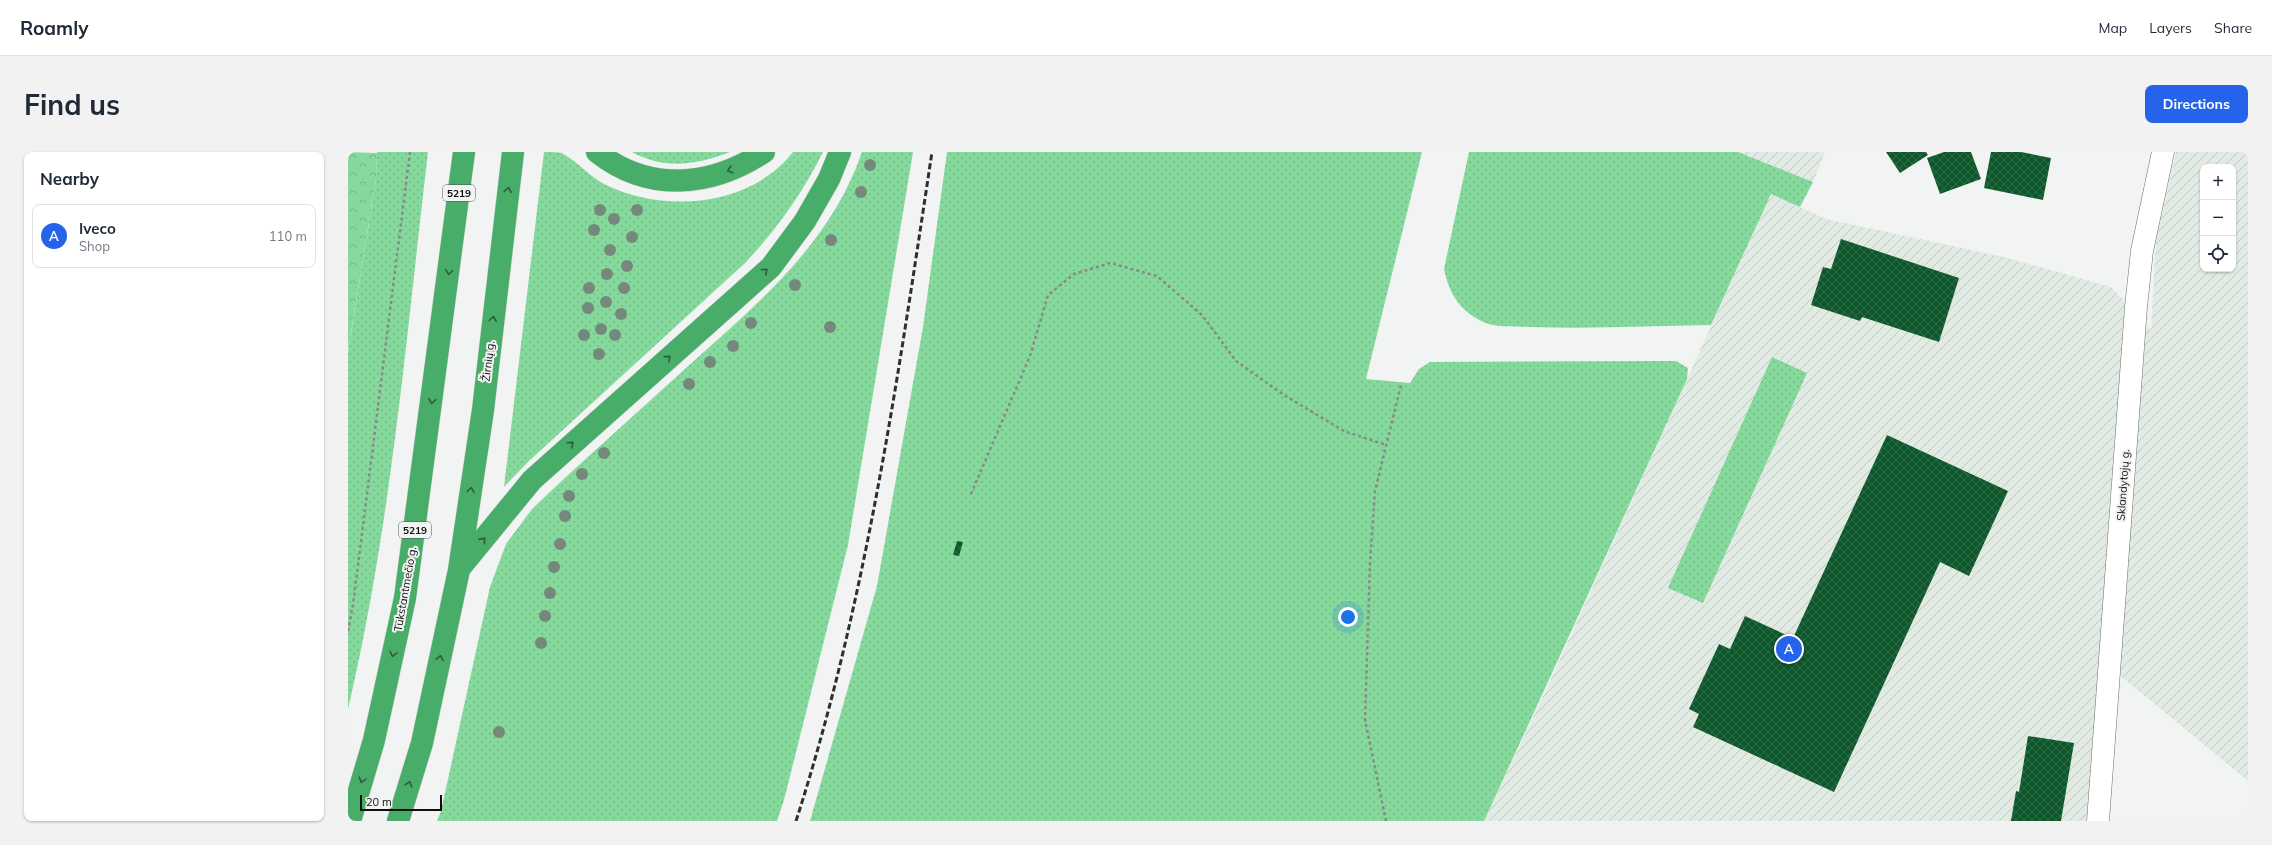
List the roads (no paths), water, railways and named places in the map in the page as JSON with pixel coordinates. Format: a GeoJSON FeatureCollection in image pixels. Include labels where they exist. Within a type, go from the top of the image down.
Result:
{"type":"FeatureCollection","features":[{"type":"Feature","properties":{"kind":"highway"},"geometry":{"type":"LineString","coordinates":[[449,152],[454,234]]}},
{"type":"Feature","properties":{"kind":"highway","name":"5219"},"geometry":{"type":"LineString","coordinates":[[454,234],[464,152]]}},
{"type":"Feature","properties":{"kind":"highway","name":"Žirnių g."},"geometry":{"type":"LineString","coordinates":[[458,570],[482,410],[513,152]]}},
{"type":"Feature","properties":{"kind":"highway"},"geometry":{"type":"LineString","coordinates":[[597,152],[635,175],[672,182],[716,175],[743,166],[764,152]]}},
{"type":"Feature","properties":{"kind":"highway"},"geometry":{"type":"LineString","coordinates":[[398,821],[422,743],[458,570],[532,480],[771,266],[805,221],[829,179],[840,152]]}},
{"type":"Feature","properties":{"kind":"highway","name":"Tūkstantmečio g."},"geometry":{"type":"LineString","coordinates":[[350,821],[374,740],[405,598],[454,234]]}},
{"type":"Feature","properties":{"kind":"street","name":"Sklandytojų g."},"geometry":{"type":"LineString","coordinates":[[2098,821],[2136,307],[2142,252],[2163,152]]}},
{"type":"Feature","properties":{"kind":"railway"},"geometry":{"type":"LineString","coordinates":[[796,821],[821,739],[842,657],[878,490],[932,152]]}},
{"type":"Feature","properties":{"kind":"place","name":"Iveco"},"geometry":{"type":"Point","coordinates":[1789,649]}}]}
